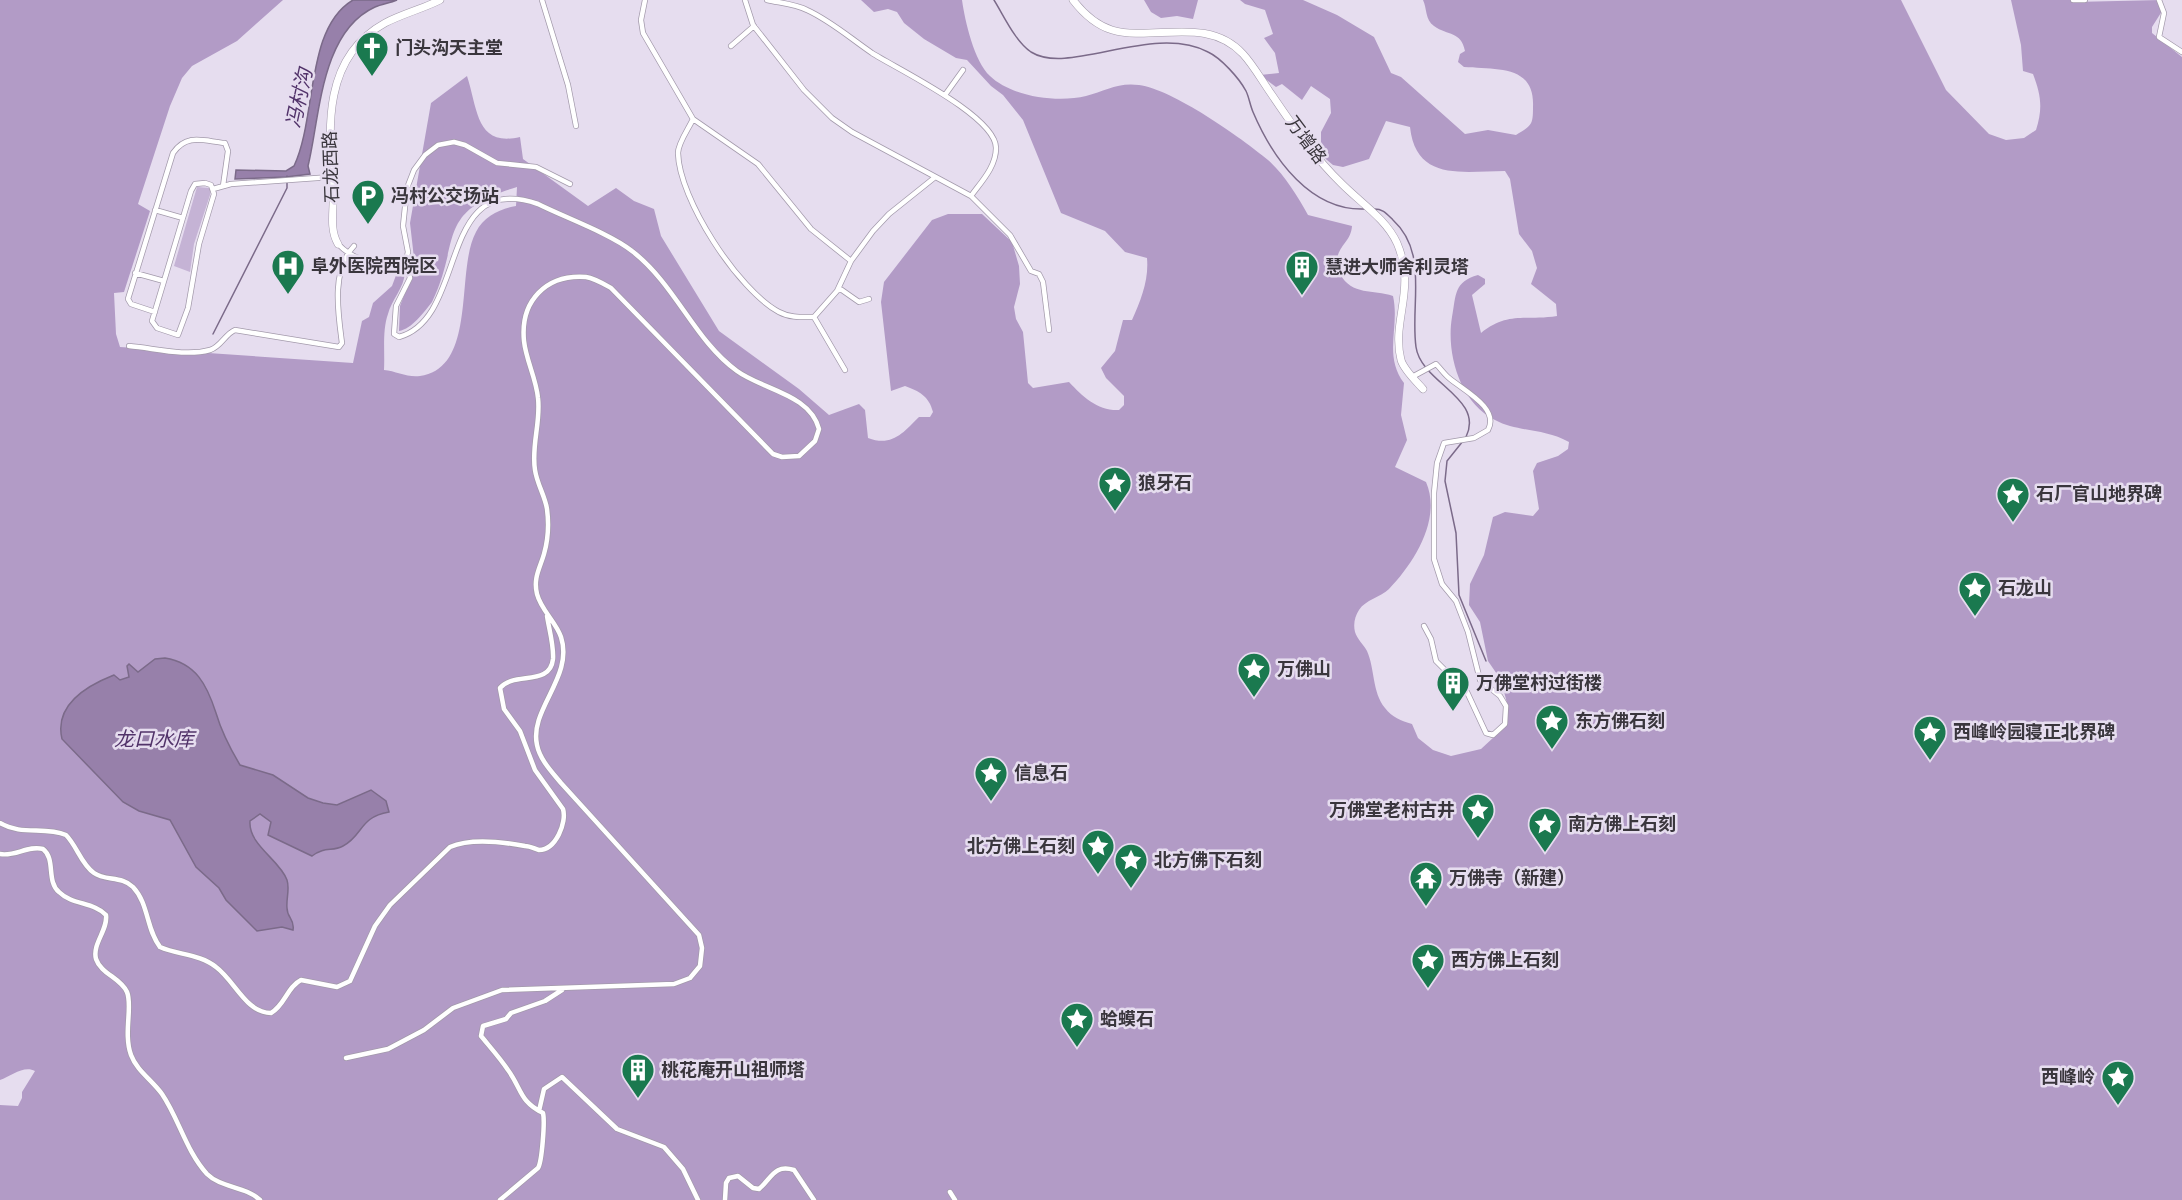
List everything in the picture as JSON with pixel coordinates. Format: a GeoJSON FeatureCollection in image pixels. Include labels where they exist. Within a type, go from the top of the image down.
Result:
{"type":"FeatureCollection","features":[{"type":"Feature","properties":{"kind":"street","name":"石龙西路"},"geometry":{"type":"LineString","coordinates":[[338,244],[332,235],[329,154],[332,104],[338,76],[350,55],[366,37],[384,24],[440,0]]}},
{"type":"Feature","properties":{"kind":"street"},"geometry":{"type":"LineString","coordinates":[[542,0],[568,85],[576,126]]}},
{"type":"Feature","properties":{"kind":"street"},"geometry":{"type":"LineString","coordinates":[[651,0],[645,2],[641,20],[643,33],[693,119],[758,164],[811,229],[850,261]]}},
{"type":"Feature","properties":{"kind":"street"},"geometry":{"type":"LineString","coordinates":[[745,0],[754,26],[804,90],[832,118],[934,178],[971,196],[1010,235],[1031,271],[1039,274],[1043,282],[1049,330]]}},
{"type":"Feature","properties":{"kind":"street"},"geometry":{"type":"LineString","coordinates":[[767,0],[806,9],[833,24],[872,52],[945,95],[980,123],[994,142],[996,149],[991,169],[971,196]]}},
{"type":"Feature","properties":{"kind":"street","name":"万增路"},"geometry":{"type":"LineString","coordinates":[[1073,0],[1096,23],[1111,30],[1126,32],[1165,30],[1196,33],[1228,42],[1251,65],[1317,158],[1390,230],[1404,265],[1407,280],[1400,346],[1401,361],[1423,389]]}},
{"type":"Feature","properties":{"kind":"street"},"geometry":{"type":"LineString","coordinates":[[2073,0],[2085,0]]}},
{"type":"Feature","properties":{"kind":"street"},"geometry":{"type":"LineString","coordinates":[[2159,0],[2164,13],[2159,38],[2182,52]]}},
{"type":"Feature","properties":{"kind":"street"},"geometry":{"type":"LineString","coordinates":[[731,46],[754,26]]}},
{"type":"Feature","properties":{"kind":"street"},"geometry":{"type":"LineString","coordinates":[[945,95],[963,70]]}},
{"type":"Feature","properties":{"kind":"street"},"geometry":{"type":"LineString","coordinates":[[693,119],[678,150],[689,200],[730,264],[752,291],[780,313],[793,317],[814,317]]}},
{"type":"Feature","properties":{"kind":"street"},"geometry":{"type":"LineString","coordinates":[[155,312],[130,304],[128,299],[173,153],[184,140],[225,143],[228,151],[223,186]]}},
{"type":"Feature","properties":{"kind":"street"},"geometry":{"type":"LineString","coordinates":[[346,1058],[388,1049],[424,1030],[453,1008],[471,999],[502,990],[674,984],[690,978],[700,966],[702,950],[699,935],[561,783],[545,764],[537,747],[537,727],[563,666],[561,637],[537,594],[535,574],[544,554],[548,531],[547,507],[535,471],[534,447],[539,402],[535,376],[524,342],[525,315],[536,294],[558,278],[588,277],[611,288],[773,454],[799,456],[808,449],[819,429],[810,409],[737,371],[714,350],[659,274],[630,249],[538,204],[524,200],[502,201],[490,205],[476,215],[463,232],[445,286],[431,310],[406,335],[399,337],[394,334],[396,306],[410,278],[403,226],[407,188],[414,170],[425,155],[438,145],[454,142],[465,145],[497,163],[536,167],[570,184]]}},
{"type":"Feature","properties":{"kind":"street"},"geometry":{"type":"LineString","coordinates":[[213,189],[231,184],[331,177]]}},
{"type":"Feature","properties":{"kind":"street"},"geometry":{"type":"LineString","coordinates":[[814,317],[838,288],[850,261],[889,214],[934,178]]}},
{"type":"Feature","properties":{"kind":"street"},"geometry":{"type":"LineString","coordinates":[[205,183],[213,189],[211,209],[199,244],[188,308],[178,335],[153,324],[155,312],[195,184],[205,183]]}},
{"type":"Feature","properties":{"kind":"street"},"geometry":{"type":"LineString","coordinates":[[155,210],[183,218]]}},
{"type":"Feature","properties":{"kind":"street"},"geometry":{"type":"LineString","coordinates":[[338,244],[351,258],[406,261]]}},
{"type":"Feature","properties":{"kind":"street"},"geometry":{"type":"LineString","coordinates":[[129,346],[185,352],[207,350],[215,347],[236,330],[339,347],[342,343],[338,283],[348,255],[354,246]]}},
{"type":"Feature","properties":{"kind":"street"},"geometry":{"type":"LineString","coordinates":[[135,273],[164,281]]}},
{"type":"Feature","properties":{"kind":"street"},"geometry":{"type":"LineString","coordinates":[[838,288],[859,302],[869,299]]}},
{"type":"Feature","properties":{"kind":"street"},"geometry":{"type":"LineString","coordinates":[[814,317],[845,370]]}},
{"type":"Feature","properties":{"kind":"street"},"geometry":{"type":"LineString","coordinates":[[1412,377],[1428,366],[1436,364],[1446,376],[1487,409],[1491,423],[1488,430],[1469,439],[1444,443],[1437,463],[1434,559],[1442,584],[1456,602],[1468,632],[1480,680],[1500,696],[1506,706],[1505,724],[1493,735],[1486,733],[1467,692],[1436,661],[1431,639],[1424,626]]}},
{"type":"Feature","properties":{"kind":"street"},"geometry":{"type":"LineString","coordinates":[[0,823],[19,831],[51,831],[66,835],[93,872],[123,881],[135,889],[146,908],[151,931],[160,946],[198,957],[215,965],[255,1010],[272,1013],[277,1010],[297,982],[302,980],[337,987],[350,981],[375,926],[390,905],[450,847],[477,842],[528,846],[539,850],[548,847],[553,841],[562,826],[565,816],[563,809],[535,770],[520,731],[504,709],[500,688],[510,679],[534,678],[545,673],[553,660],[547,614]]}},
{"type":"Feature","properties":{"kind":"street"},"geometry":{"type":"LineString","coordinates":[[0,854],[15,854],[33,847],[43,849],[49,855],[52,880],[58,892],[65,897],[94,906],[106,915],[107,923],[97,948],[96,959],[128,994],[125,1032],[137,1066],[163,1096],[194,1156],[206,1172],[260,1200]]}},
{"type":"Feature","properties":{"kind":"street"},"geometry":{"type":"LineString","coordinates":[[500,1200],[538,1168],[542,1161],[541,1138],[544,1119],[543,1113],[528,1106],[510,1072],[481,1036],[483,1026],[507,1019],[511,1013],[545,1001],[564,988]]}},
{"type":"Feature","properties":{"kind":"street"},"geometry":{"type":"LineString","coordinates":[[538,1111],[544,1089],[562,1077],[617,1129],[664,1147],[683,1169],[698,1200]]}},
{"type":"Feature","properties":{"kind":"street"},"geometry":{"type":"LineString","coordinates":[[724,1200],[726,1182],[729,1178],[738,1176],[753,1188],[759,1189],[774,1170],[786,1168],[794,1170],[814,1200]]}},
{"type":"Feature","properties":{"kind":"street"},"geometry":{"type":"LineString","coordinates":[[950,1192],[955,1200]]}},
{"type":"Feature","properties":{"kind":"shaded area"},"geometry":{"type":"Polygon","coordinates":[[[0,0],[283,0],[237,41],[192,66],[182,78],[170,106],[138,204],[150,211],[124,292],[114,293],[116,334],[120,347],[353,363],[362,321],[369,317],[373,303],[392,286],[401,262],[405,275],[386,321],[384,370],[420,376],[438,369],[450,355],[458,337],[470,249],[476,232],[479,226],[493,214],[516,206],[517,187],[473,207],[462,218],[455,231],[432,302],[413,324],[399,331],[400,306],[415,267],[410,223],[431,103],[467,76],[477,113],[487,131],[506,139],[520,137],[523,159],[588,206],[616,188],[634,201],[654,209],[661,236],[719,331],[799,389],[829,415],[859,404],[865,410],[868,438],[884,441],[896,437],[919,417],[930,417],[933,412],[926,398],[915,390],[905,386],[891,391],[881,302],[884,282],[932,220],[948,214],[982,214],[1012,242],[1019,266],[1020,284],[1014,307],[1016,319],[1023,332],[1028,383],[1033,388],[1069,382],[1091,402],[1111,410],[1119,410],[1124,405],[1124,396],[1106,378],[1101,368],[1115,351],[1123,320],[1132,320],[1144,290],[1147,258],[1125,252],[1105,231],[1061,213],[1023,120],[1003,95],[991,86],[967,60],[956,58],[924,39],[904,23],[897,12],[888,9],[874,12],[861,0],[962,0],[965,19],[979,61],[990,76],[1010,89],[1036,96],[1062,99],[1086,96],[1131,84],[1153,88],[1169,95],[1224,128],[1268,160],[1285,179],[1308,215],[1352,226],[1350,235],[1338,255],[1340,274],[1345,281],[1357,289],[1393,296],[1395,307],[1394,362],[1404,383],[1401,415],[1407,440],[1395,467],[1426,482],[1430,496],[1430,511],[1423,540],[1408,567],[1389,589],[1362,607],[1355,617],[1354,629],[1367,651],[1378,695],[1385,708],[1397,718],[1412,724],[1418,738],[1433,750],[1451,756],[1481,749],[1506,722],[1508,707],[1501,680],[1488,661],[1480,622],[1469,605],[1470,584],[1484,555],[1493,517],[1505,512],[1533,516],[1539,509],[1533,471],[1537,463],[1558,456],[1568,449],[1569,442],[1550,434],[1503,424],[1483,412],[1472,401],[1464,389],[1453,360],[1451,331],[1456,295],[1464,281],[1478,275],[1485,279],[1485,284],[1472,295],[1481,333],[1509,319],[1557,316],[1556,304],[1531,284],[1537,268],[1532,251],[1519,234],[1510,179],[1505,171],[1458,172],[1432,165],[1421,157],[1414,145],[1410,127],[1386,121],[1369,159],[1343,167],[1333,165],[1321,155],[1321,132],[1331,113],[1330,99],[1311,86],[1302,100],[1282,84],[1276,87],[1260,75],[1279,73],[1275,53],[1264,38],[1273,34],[1265,10],[1245,4],[1240,0],[1303,0],[1337,15],[1374,37],[1391,73],[1401,77],[1465,134],[1488,130],[1516,135],[1528,126],[1533,118],[1532,93],[1528,83],[1511,72],[1464,67],[1458,62],[1460,54],[1465,51],[1460,40],[1431,23],[1423,0],[1901,0],[1946,90],[1989,134],[2006,140],[2024,138],[2036,130],[2040,115],[2038,89],[2033,74],[2023,71],[2021,45],[2011,0],[2070,0],[2074,2],[2161,0],[2164,8],[2152,27],[2152,33],[2182,57],[2182,1200],[0,1200],[0,1105],[18,1106],[22,1092],[35,1071],[22,1070],[0,1080],[0,0]]]}},
{"type":"Feature","properties":{"kind":"shaded area"},"geometry":{"type":"Polygon","coordinates":[[[1144,0],[1198,0],[1193,19],[1177,16],[1161,18],[1151,12],[1144,0]]]}},
{"type":"Feature","properties":{"kind":"shaded area"},"geometry":{"type":"Polygon","coordinates":[[[197,187],[210,188],[210,195],[194,244],[190,272],[174,266],[197,187]]]}},
{"type":"Feature","properties":{"kind":"water"},"geometry":{"type":"Polygon","coordinates":[[[353,0],[397,0],[375,7],[357,19],[343,36],[333,56],[320,101],[308,166],[310,174],[235,179],[236,170],[286,171],[294,166],[306,124],[319,52],[327,31],[338,13],[353,0]]]}},
{"type":"Feature","properties":{"kind":"water","name":"龙口水库"},"geometry":{"type":"Polygon","coordinates":[[[165,658],[185,665],[199,677],[209,693],[223,733],[240,765],[273,775],[308,798],[323,803],[337,805],[371,790],[386,801],[389,812],[372,818],[349,842],[339,848],[321,851],[312,856],[268,835],[271,822],[260,814],[250,821],[254,838],[287,880],[287,911],[293,923],[293,930],[282,927],[257,931],[226,900],[219,888],[196,867],[170,820],[139,811],[123,802],[62,739],[63,716],[74,698],[114,675],[120,680],[129,677],[127,666],[129,664],[138,672],[155,659],[165,658]]]}},
{"type":"Feature","properties":{"kind":"waterway"},"geometry":{"type":"LineString","coordinates":[[994,0],[1010,28],[1025,47],[1047,58],[1067,58],[1162,43],[1186,45],[1208,52],[1224,64],[1243,86],[1261,130],[1283,164],[1296,179],[1311,192],[1328,202],[1346,208],[1366,209]]}},
{"type":"Feature","properties":{"kind":"waterway"},"geometry":{"type":"LineString","coordinates":[[213,334],[287,188],[287,176]]}},
{"type":"Feature","properties":{"kind":"waterway"},"geometry":{"type":"LineString","coordinates":[[1374,209],[1386,213],[1393,220],[1404,233],[1411,248],[1416,280],[1416,347],[1420,360],[1460,401],[1467,412],[1470,423],[1466,437]]}},
{"type":"Feature","properties":{"kind":"waterway"},"geometry":{"type":"LineString","coordinates":[[1463,441],[1447,461],[1445,481],[1456,533],[1459,595],[1486,661]]}},
{"type":"Feature","properties":{"kind":"place","name":"门头沟天主堂"},"geometry":{"type":"Point","coordinates":[372,77]}},
{"type":"Feature","properties":{"kind":"place","name":"冯村公交场站"},"geometry":{"type":"Point","coordinates":[368,225]}},
{"type":"Feature","properties":{"kind":"place","name":"阜外医院西院区"},"geometry":{"type":"Point","coordinates":[288,295]}},
{"type":"Feature","properties":{"kind":"place","name":"慧进大师舍利灵塔"},"geometry":{"type":"Point","coordinates":[1302,296]}},
{"type":"Feature","properties":{"kind":"place","name":"狼牙石"},"geometry":{"type":"Point","coordinates":[1115,512]}},
{"type":"Feature","properties":{"kind":"place","name":"石厂官山地界碑"},"geometry":{"type":"Point","coordinates":[2013,523]}},
{"type":"Feature","properties":{"kind":"place","name":"石龙山"},"geometry":{"type":"Point","coordinates":[1975,617]}},
{"type":"Feature","properties":{"kind":"place","name":"万佛山"},"geometry":{"type":"Point","coordinates":[1254,698]}},
{"type":"Feature","properties":{"kind":"place","name":"万佛堂村过街楼"},"geometry":{"type":"Point","coordinates":[1453,712]}},
{"type":"Feature","properties":{"kind":"place","name":"东方佛石刻"},"geometry":{"type":"Point","coordinates":[1552,750]}},
{"type":"Feature","properties":{"kind":"place","name":"西峰岭园寝正北界碑"},"geometry":{"type":"Point","coordinates":[1930,761]}},
{"type":"Feature","properties":{"kind":"place","name":"信息石"},"geometry":{"type":"Point","coordinates":[991,802]}},
{"type":"Feature","properties":{"kind":"place","name":"万佛堂老村古井"},"geometry":{"type":"Point","coordinates":[1478,839]}},
{"type":"Feature","properties":{"kind":"place","name":"南方佛上石刻"},"geometry":{"type":"Point","coordinates":[1545,853]}},
{"type":"Feature","properties":{"kind":"place","name":"北方佛上石刻"},"geometry":{"type":"Point","coordinates":[1098,875]}},
{"type":"Feature","properties":{"kind":"place","name":"北方佛下石刻"},"geometry":{"type":"Point","coordinates":[1131,889]}},
{"type":"Feature","properties":{"kind":"place","name":"万佛寺（新建）"},"geometry":{"type":"Point","coordinates":[1426,907]}},
{"type":"Feature","properties":{"kind":"place","name":"西方佛上石刻"},"geometry":{"type":"Point","coordinates":[1428,989]}},
{"type":"Feature","properties":{"kind":"place","name":"蛤蟆石"},"geometry":{"type":"Point","coordinates":[1077,1048]}},
{"type":"Feature","properties":{"kind":"place","name":"桃花庵开山祖师塔"},"geometry":{"type":"Point","coordinates":[638,1099]}},
{"type":"Feature","properties":{"kind":"place","name":"西峰岭"},"geometry":{"type":"Point","coordinates":[2118,1106]}},
{"type":"Feature","properties":{"kind":"water label","name":"冯村沟"},"geometry":{"type":"Point","coordinates":[299,98]}}]}
